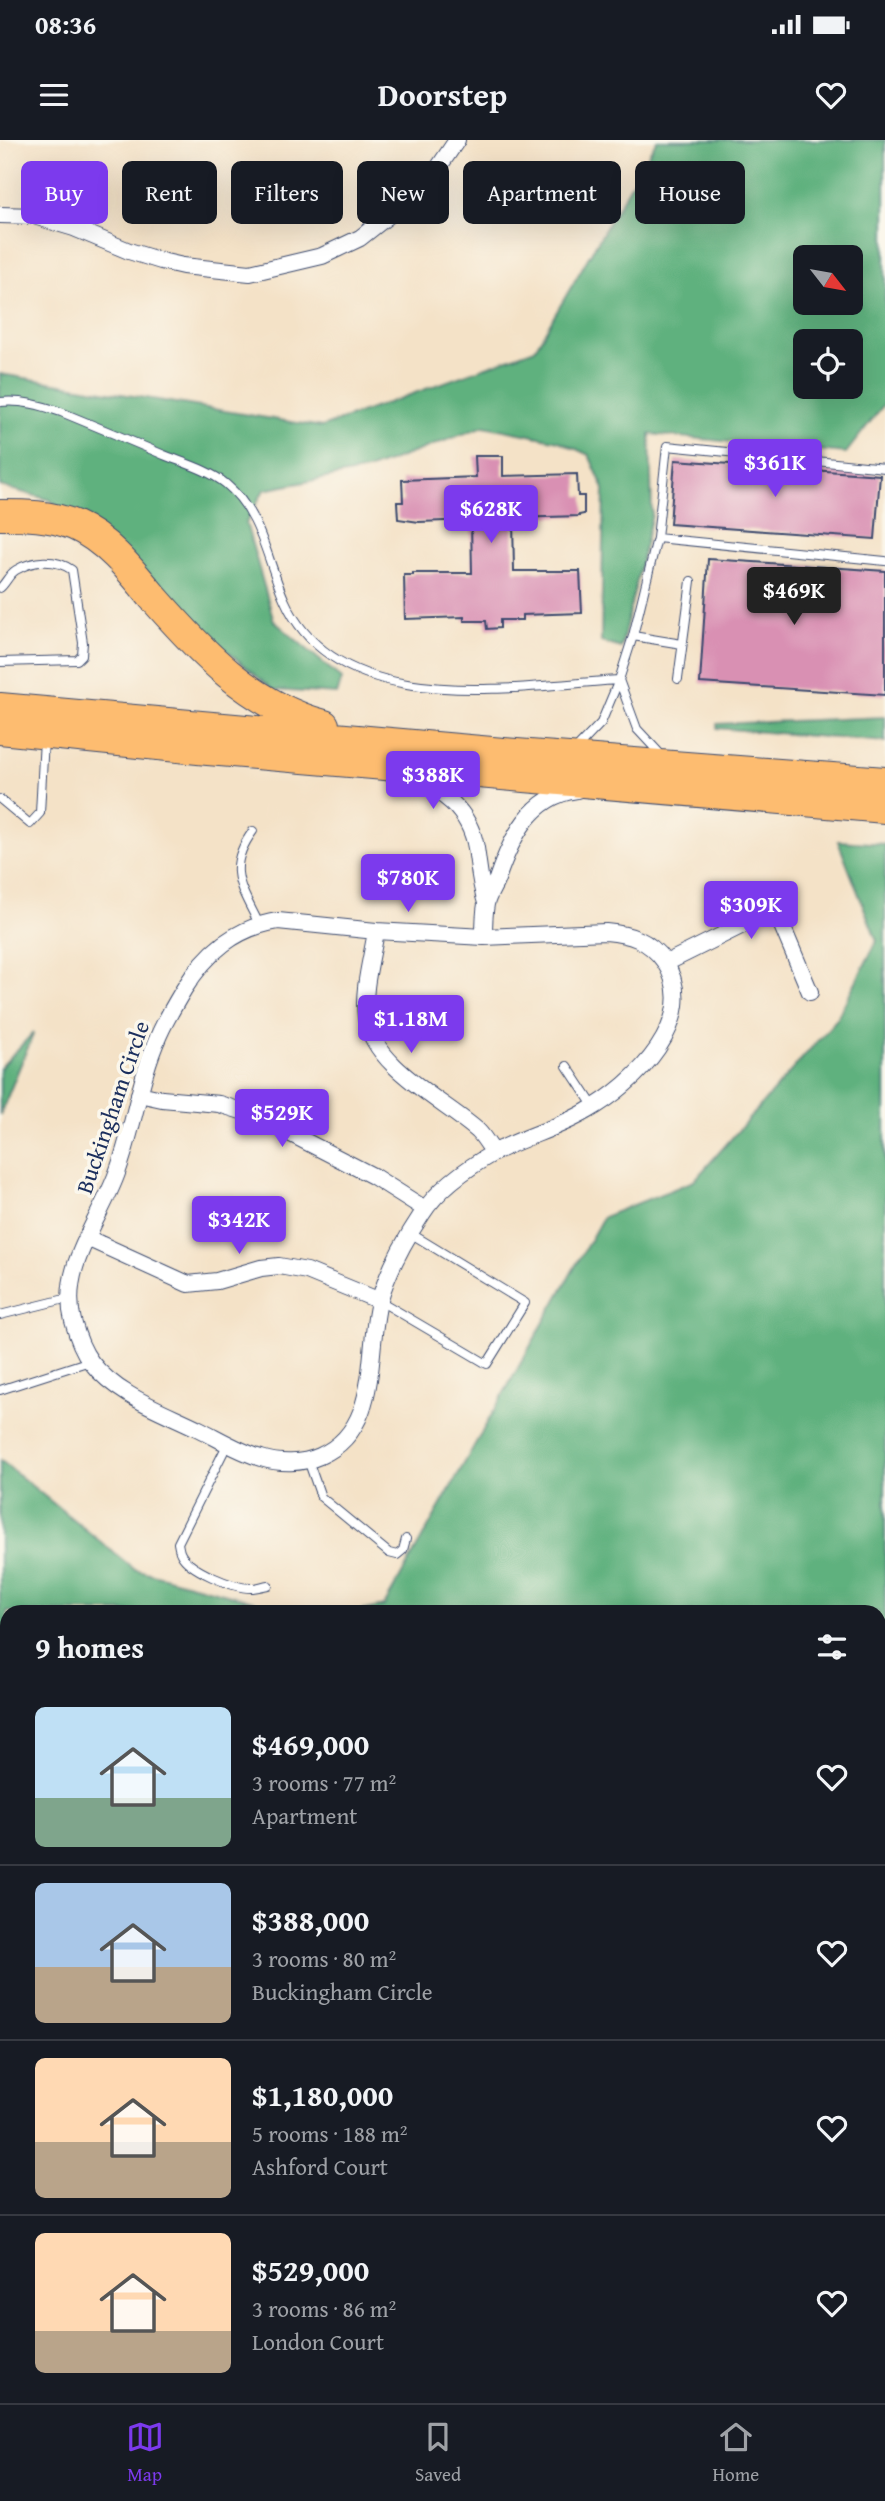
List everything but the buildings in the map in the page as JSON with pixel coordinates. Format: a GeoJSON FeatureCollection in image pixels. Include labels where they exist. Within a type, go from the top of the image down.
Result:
{"type":"FeatureCollection","features":[{"type":"Feature","properties":{"kind":"highway"},"geometry":{"type":"LineString","coordinates":[[0,514],[52,518],[86,531],[126,565],[194,643],[229,676],[251,692],[275,707],[309,721],[379,741]]}},
{"type":"Feature","properties":{"kind":"highway"},"geometry":{"type":"LineString","coordinates":[[0,708],[885,782]]}},
{"type":"Feature","properties":{"kind":"highway"},"geometry":{"type":"LineString","coordinates":[[0,729],[885,808]]}},
{"type":"Feature","properties":{"kind":"street"},"geometry":{"type":"LineString","coordinates":[[0,215],[34,216],[161,261],[183,266],[250,272],[322,256],[368,233],[417,193],[432,177],[457,140]]}},
{"type":"Feature","properties":{"kind":"street"},"geometry":{"type":"LineString","coordinates":[[336,760],[418,781],[456,804],[473,833],[480,885],[486,903]]}},
{"type":"Feature","properties":{"kind":"street"},"geometry":{"type":"LineString","coordinates":[[484,937],[486,903],[506,852],[518,830],[534,810],[553,797],[569,791],[632,786]]}},
{"type":"Feature","properties":{"kind":"street"},"geometry":{"type":"LineString","coordinates":[[666,963],[775,909],[810,992]]}},
{"type":"Feature","properties":{"kind":"street","name":"Buckingham Circle"},"geometry":{"type":"LineString","coordinates":[[278,921],[299,921],[376,931],[484,937],[625,933],[654,948],[666,963],[675,994],[674,1013],[670,1026],[642,1068],[620,1089],[594,1107],[494,1153],[462,1173],[425,1209],[389,1272],[373,1334],[367,1394],[349,1435],[336,1447],[308,1460],[281,1462],[261,1458],[228,1443],[115,1386],[90,1361],[76,1333],[69,1298],[70,1282],[76,1260],[116,1176],[158,1037],[194,975],[219,945],[259,924],[278,921]]}},
{"type":"Feature","properties":{"kind":"street"},"geometry":{"type":"LineString","coordinates":[[376,931],[365,1006],[374,1042],[382,1054],[400,1070],[480,1133],[494,1153]]}},
{"type":"Feature","properties":{"kind":"street"},"geometry":{"type":"LineString","coordinates":[[139,1094],[162,1100],[219,1104],[254,1115],[373,1176],[425,1209]]}},
{"type":"Feature","properties":{"kind":"street"},"geometry":{"type":"LineString","coordinates":[[88,1238],[188,1284],[216,1282],[279,1266],[307,1271],[380,1301]]}},
{"type":"Feature","properties":{"kind":"lane"},"geometry":{"type":"LineString","coordinates":[[0,402],[41,405],[194,467],[226,484],[241,500],[261,535],[285,602],[297,622],[311,640],[348,667],[384,679],[453,690],[619,680]]}},
{"type":"Feature","properties":{"kind":"lane"},"geometry":{"type":"LineString","coordinates":[[568,757],[601,723],[634,636],[657,538],[667,446],[885,468]]}},
{"type":"Feature","properties":{"kind":"lane"},"geometry":{"type":"LineString","coordinates":[[657,538],[885,561]]}},
{"type":"Feature","properties":{"kind":"lane"},"geometry":{"type":"LineString","coordinates":[[0,588],[13,572],[34,562],[48,561],[65,565],[72,570],[83,643],[82,655],[77,660],[0,662]]}},
{"type":"Feature","properties":{"kind":"lane"},"geometry":{"type":"LineString","coordinates":[[678,679],[691,581]]}},
{"type":"Feature","properties":{"kind":"lane"},"geometry":{"type":"LineString","coordinates":[[634,636],[682,644]]}},
{"type":"Feature","properties":{"kind":"lane"},"geometry":{"type":"LineString","coordinates":[[619,680],[637,729],[671,765]]}},
{"type":"Feature","properties":{"kind":"lane"},"geometry":{"type":"LineString","coordinates":[[0,799],[30,824],[40,813],[44,733]]}},
{"type":"Feature","properties":{"kind":"lane"},"geometry":{"type":"LineString","coordinates":[[253,831],[238,859],[237,879],[259,924]]}},
{"type":"Feature","properties":{"kind":"lane"},"geometry":{"type":"LineString","coordinates":[[567,1066],[594,1107]]}},
{"type":"Feature","properties":{"kind":"lane"},"geometry":{"type":"LineString","coordinates":[[380,1301],[487,1364],[525,1303],[410,1233]]}},
{"type":"Feature","properties":{"kind":"lane"},"geometry":{"type":"LineString","coordinates":[[0,1315],[69,1298]]}},
{"type":"Feature","properties":{"kind":"lane"},"geometry":{"type":"LineString","coordinates":[[0,1390],[90,1361]]}},
{"type":"Feature","properties":{"kind":"lane"},"geometry":{"type":"LineString","coordinates":[[228,1443],[178,1543],[181,1555],[191,1565],[209,1575],[242,1587],[268,1585]]}},
{"type":"Feature","properties":{"kind":"lane"},"geometry":{"type":"LineString","coordinates":[[308,1460],[321,1497],[389,1553],[397,1555],[403,1550],[406,1539]]}},
{"type":"Feature","properties":{"kind":"green space"},"geometry":{"type":"Polygon","coordinates":[[[657,140],[885,140],[885,403],[846,453],[650,434],[652,515],[621,648],[601,642],[604,489],[589,455],[559,441],[484,426],[367,470],[264,490],[246,523],[274,621],[342,679],[337,694],[273,690],[50,500],[0,486],[0,374],[322,427],[535,349],[608,224],[621,224],[621,202],[635,178],[635,224],[745,224],[745,161],[645,161],[657,140]]]}},
{"type":"Feature","properties":{"kind":"green space"},"geometry":{"type":"Polygon","coordinates":[[[885,717],[885,742],[717,728],[717,724],[885,717]]]}},
{"type":"Feature","properties":{"kind":"green space"},"geometry":{"type":"Polygon","coordinates":[[[838,841],[885,844],[885,1605],[385,1605],[603,1217],[694,1181],[836,1020],[877,941],[838,841]]]}},
{"type":"Feature","properties":{"kind":"green space"},"geometry":{"type":"Polygon","coordinates":[[[34,1032],[0,1115],[0,1068],[34,1032]]]}},
{"type":"Feature","properties":{"kind":"green space"},"geometry":{"type":"Polygon","coordinates":[[[0,1460],[134,1569],[267,1605],[0,1605],[0,1460]]]}}]}
